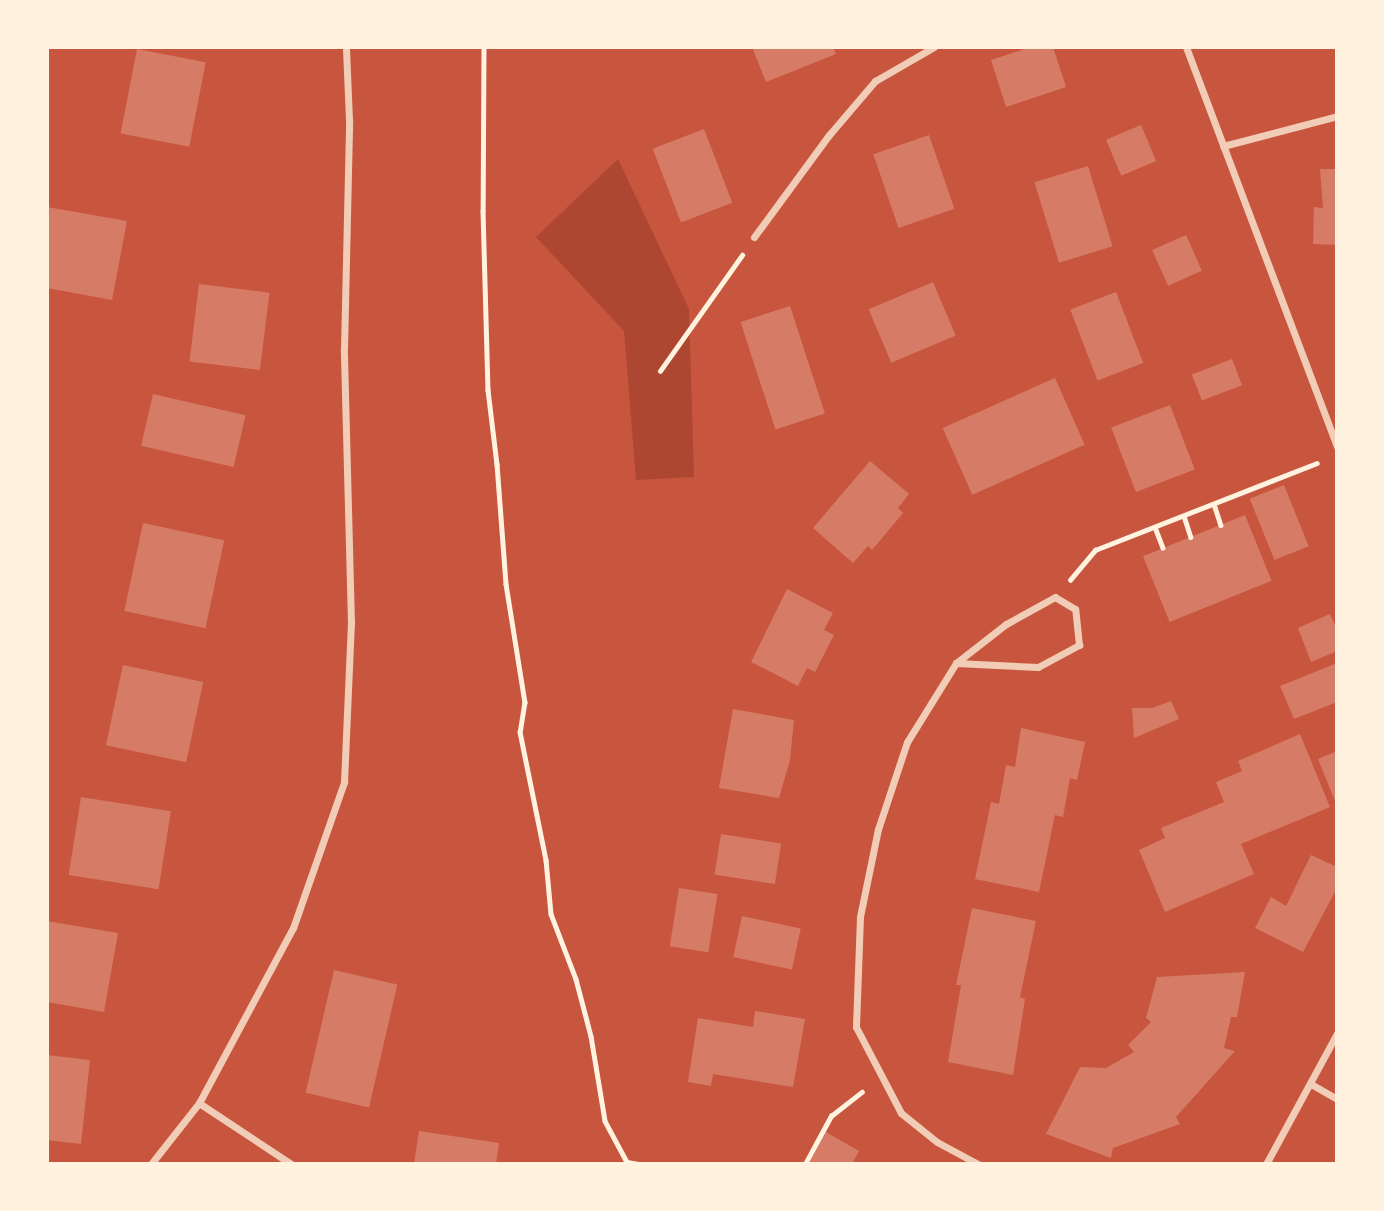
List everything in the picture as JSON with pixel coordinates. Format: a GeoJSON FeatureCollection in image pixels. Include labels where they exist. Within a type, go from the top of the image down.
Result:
{"type":"FeatureCollection","features":[{"type":"Feature","properties":{"kind":"street"},"geometry":{"type":"LineString","coordinates":[[151,1164],[199,1103],[293,928],[344,782],[351,623],[344,349],[349,120],[346,47]]}},
{"type":"Feature","properties":{"kind":"street"},"geometry":{"type":"LineString","coordinates":[[754,237],[829,135],[875,81],[934,47]]}},
{"type":"Feature","properties":{"kind":"street"},"geometry":{"type":"LineString","coordinates":[[1186,47],[1337,447]]}},
{"type":"Feature","properties":{"kind":"street"},"geometry":{"type":"LineString","coordinates":[[1223,146],[1337,116]]}},
{"type":"Feature","properties":{"kind":"street"},"geometry":{"type":"LineString","coordinates":[[956,663],[1038,667],[1079,645],[1074,609],[1055,597],[1006,624],[956,663],[907,742],[878,829],[860,917],[856,1027],[901,1113],[937,1142],[978,1164]]}},
{"type":"Feature","properties":{"kind":"street"},"geometry":{"type":"LineString","coordinates":[[1266,1164],[1337,1033]]}},
{"type":"Feature","properties":{"kind":"street"},"geometry":{"type":"LineString","coordinates":[[1311,1084],[1337,1099]]}},
{"type":"Feature","properties":{"kind":"street"},"geometry":{"type":"LineString","coordinates":[[199,1103],[291,1164]]}},
{"type":"Feature","properties":{"kind":"path"},"geometry":{"type":"LineString","coordinates":[[484,47],[483,211],[488,390],[498,464],[506,583],[525,702],[520,733],[546,860],[551,914],[576,979],[591,1036],[605,1121],[627,1162],[638,1164]]}},
{"type":"Feature","properties":{"kind":"path"},"geometry":{"type":"LineString","coordinates":[[660,371],[754,237]]}},
{"type":"Feature","properties":{"kind":"path"},"geometry":{"type":"LineString","coordinates":[[1055,597],[1096,550],[1324,460]]}},
{"type":"Feature","properties":{"kind":"path"},"geometry":{"type":"LineString","coordinates":[[1213,504],[1221,525]]}},
{"type":"Feature","properties":{"kind":"path"},"geometry":{"type":"LineString","coordinates":[[1184,516],[1192,537]]}},
{"type":"Feature","properties":{"kind":"path"},"geometry":{"type":"LineString","coordinates":[[1155,527],[1163,548]]}},
{"type":"Feature","properties":{"kind":"path"},"geometry":{"type":"LineString","coordinates":[[805,1164],[831,1116],[881,1077]]}},
{"type":"Feature","properties":{"kind":"shaded area"},"geometry":{"type":"Polygon","coordinates":[[[618,159],[689,309],[694,477],[636,480],[624,331],[536,237],[618,159]]]}},
{"type":"Feature","properties":{"kind":"building"},"geometry":{"type":"Polygon","coordinates":[[[752,47],[833,47],[836,54],[766,82],[752,47]]]}},
{"type":"Feature","properties":{"kind":"building"},"geometry":{"type":"Polygon","coordinates":[[[1031,47],[1053,47],[1066,87],[1006,107],[991,60],[1031,47]]]}},
{"type":"Feature","properties":{"kind":"building"},"geometry":{"type":"Polygon","coordinates":[[[137,49],[206,62],[189,147],[121,133],[137,49]]]}},
{"type":"Feature","properties":{"kind":"building"},"geometry":{"type":"Polygon","coordinates":[[[1141,125],[1156,161],[1121,176],[1106,140],[1141,125]]]}},
{"type":"Feature","properties":{"kind":"building"},"geometry":{"type":"Polygon","coordinates":[[[704,129],[732,203],[681,222],[653,149],[704,129]]]}},
{"type":"Feature","properties":{"kind":"building"},"geometry":{"type":"Polygon","coordinates":[[[929,135],[954,209],[899,228],[873,154],[929,135]]]}},
{"type":"Feature","properties":{"kind":"building"},"geometry":{"type":"Polygon","coordinates":[[[1088,166],[1113,246],[1059,263],[1034,182],[1088,166]]]}},
{"type":"Feature","properties":{"kind":"building"},"geometry":{"type":"Polygon","coordinates":[[[1320,169],[1337,169],[1337,245],[1313,244],[1314,207],[1323,208],[1320,169]]]}},
{"type":"Feature","properties":{"kind":"building"},"geometry":{"type":"Polygon","coordinates":[[[47,207],[127,221],[112,300],[47,288],[47,207]]]}},
{"type":"Feature","properties":{"kind":"building"},"geometry":{"type":"Polygon","coordinates":[[[1186,235],[1202,271],[1168,286],[1152,250],[1186,235]]]}},
{"type":"Feature","properties":{"kind":"building"},"geometry":{"type":"Polygon","coordinates":[[[933,282],[956,335],[891,363],[869,309],[933,282]]]}},
{"type":"Feature","properties":{"kind":"building"},"geometry":{"type":"Polygon","coordinates":[[[199,284],[269,293],[260,370],[189,361],[199,284]]]}},
{"type":"Feature","properties":{"kind":"building"},"geometry":{"type":"Polygon","coordinates":[[[1116,292],[1143,363],[1097,381],[1070,310],[1116,292]]]}},
{"type":"Feature","properties":{"kind":"building"},"geometry":{"type":"Polygon","coordinates":[[[790,306],[825,413],[775,430],[741,322],[790,306]]]}},
{"type":"Feature","properties":{"kind":"building"},"geometry":{"type":"Polygon","coordinates":[[[1232,359],[1242,385],[1202,401],[1192,374],[1232,359]]]}},
{"type":"Feature","properties":{"kind":"building"},"geometry":{"type":"Polygon","coordinates":[[[1055,378],[1085,445],[972,495],[943,428],[1055,378]]]}},
{"type":"Feature","properties":{"kind":"building"},"geometry":{"type":"Polygon","coordinates":[[[153,394],[246,415],[234,467],[141,446],[153,394]]]}},
{"type":"Feature","properties":{"kind":"building"},"geometry":{"type":"Polygon","coordinates":[[[1170,405],[1195,469],[1136,492],[1111,428],[1170,405]]]}},
{"type":"Feature","properties":{"kind":"building"},"geometry":{"type":"Polygon","coordinates":[[[870,461],[909,494],[898,508],[903,513],[872,550],[868,546],[853,563],[813,528],[870,461]]]}},
{"type":"Feature","properties":{"kind":"building"},"geometry":{"type":"Polygon","coordinates":[[[1284,485],[1309,546],[1274,560],[1250,499],[1284,485]]]}},
{"type":"Feature","properties":{"kind":"building"},"geometry":{"type":"Polygon","coordinates":[[[1245,515],[1272,581],[1170,622],[1143,556],[1245,515]]]}},
{"type":"Feature","properties":{"kind":"building"},"geometry":{"type":"Polygon","coordinates":[[[143,523],[224,540],[205,628],[124,611],[143,523]]]}},
{"type":"Feature","properties":{"kind":"building"},"geometry":{"type":"Polygon","coordinates":[[[787,589],[833,613],[824,630],[834,635],[815,672],[807,668],[798,686],[751,662],[787,589]]]}},
{"type":"Feature","properties":{"kind":"building"},"geometry":{"type":"Polygon","coordinates":[[[1330,614],[1337,629],[1337,651],[1311,662],[1298,628],[1330,614]]]}},
{"type":"Feature","properties":{"kind":"building"},"geometry":{"type":"Polygon","coordinates":[[[1337,663],[1337,702],[1294,719],[1280,686],[1337,663]]]}},
{"type":"Feature","properties":{"kind":"building"},"geometry":{"type":"Polygon","coordinates":[[[123,665],[203,682],[186,762],[106,745],[123,665]]]}},
{"type":"Feature","properties":{"kind":"building"},"geometry":{"type":"Polygon","coordinates":[[[1171,701],[1179,719],[1134,738],[1132,708],[1152,708],[1171,701]]]}},
{"type":"Feature","properties":{"kind":"building"},"geometry":{"type":"Polygon","coordinates":[[[733,709],[794,720],[790,760],[779,798],[719,788],[733,709]]]}},
{"type":"Feature","properties":{"kind":"building"},"geometry":{"type":"Polygon","coordinates":[[[1021,728],[1085,742],[1077,780],[1070,778],[1063,817],[1055,815],[1039,892],[975,879],[991,802],[999,804],[1006,765],[1015,767],[1021,728]]]}},
{"type":"Feature","properties":{"kind":"building"},"geometry":{"type":"Polygon","coordinates":[[[1300,734],[1330,807],[1241,844],[1254,874],[1165,912],[1139,850],[1165,838],[1161,828],[1224,802],[1216,782],[1242,771],[1238,761],[1300,734]]]}},
{"type":"Feature","properties":{"kind":"building"},"geometry":{"type":"Polygon","coordinates":[[[1337,751],[1337,806],[1318,759],[1337,751]]]}},
{"type":"Feature","properties":{"kind":"building"},"geometry":{"type":"Polygon","coordinates":[[[81,797],[171,811],[159,889],[69,875],[81,797]]]}},
{"type":"Feature","properties":{"kind":"building"},"geometry":{"type":"Polygon","coordinates":[[[721,834],[781,844],[775,884],[715,874],[721,834]]]}},
{"type":"Feature","properties":{"kind":"building"},"geometry":{"type":"Polygon","coordinates":[[[1311,855],[1337,867],[1337,888],[1303,952],[1255,928],[1271,897],[1286,906],[1311,855]]]}},
{"type":"Feature","properties":{"kind":"building"},"geometry":{"type":"Polygon","coordinates":[[[679,888],[718,894],[708,952],[670,946],[679,888]]]}},
{"type":"Feature","properties":{"kind":"building"},"geometry":{"type":"Polygon","coordinates":[[[972,908],[1036,921],[1020,997],[1025,999],[1013,1075],[948,1062],[961,985],[956,985],[972,908]]]}},
{"type":"Feature","properties":{"kind":"building"},"geometry":{"type":"Polygon","coordinates":[[[742,916],[801,928],[792,970],[733,957],[742,916]]]}},
{"type":"Feature","properties":{"kind":"building"},"geometry":{"type":"Polygon","coordinates":[[[47,921],[118,933],[104,1012],[47,1002],[47,921]]]}},
{"type":"Feature","properties":{"kind":"building"},"geometry":{"type":"Polygon","coordinates":[[[334,970],[397,985],[369,1107],[306,1093],[334,970]]]}},
{"type":"Feature","properties":{"kind":"building"},"geometry":{"type":"Polygon","coordinates":[[[1245,972],[1237,1017],[1231,1017],[1224,1048],[1235,1051],[1176,1117],[1180,1124],[1113,1148],[1111,1158],[1046,1134],[1080,1067],[1106,1068],[1134,1052],[1128,1045],[1151,1022],[1146,1018],[1157,977],[1245,972]]]}},
{"type":"Feature","properties":{"kind":"building"},"geometry":{"type":"Polygon","coordinates":[[[755,1011],[805,1019],[793,1087],[713,1074],[711,1086],[688,1082],[698,1018],[753,1027],[755,1011]]]}},
{"type":"Feature","properties":{"kind":"building"},"geometry":{"type":"Polygon","coordinates":[[[47,1055],[90,1060],[81,1144],[47,1140],[47,1055]]]}},
{"type":"Feature","properties":{"kind":"building"},"geometry":{"type":"Polygon","coordinates":[[[419,1131],[499,1143],[496,1164],[414,1164],[419,1131]]]}},
{"type":"Feature","properties":{"kind":"building"},"geometry":{"type":"Polygon","coordinates":[[[826,1132],[859,1151],[852,1164],[809,1164],[826,1132]]]}}]}
